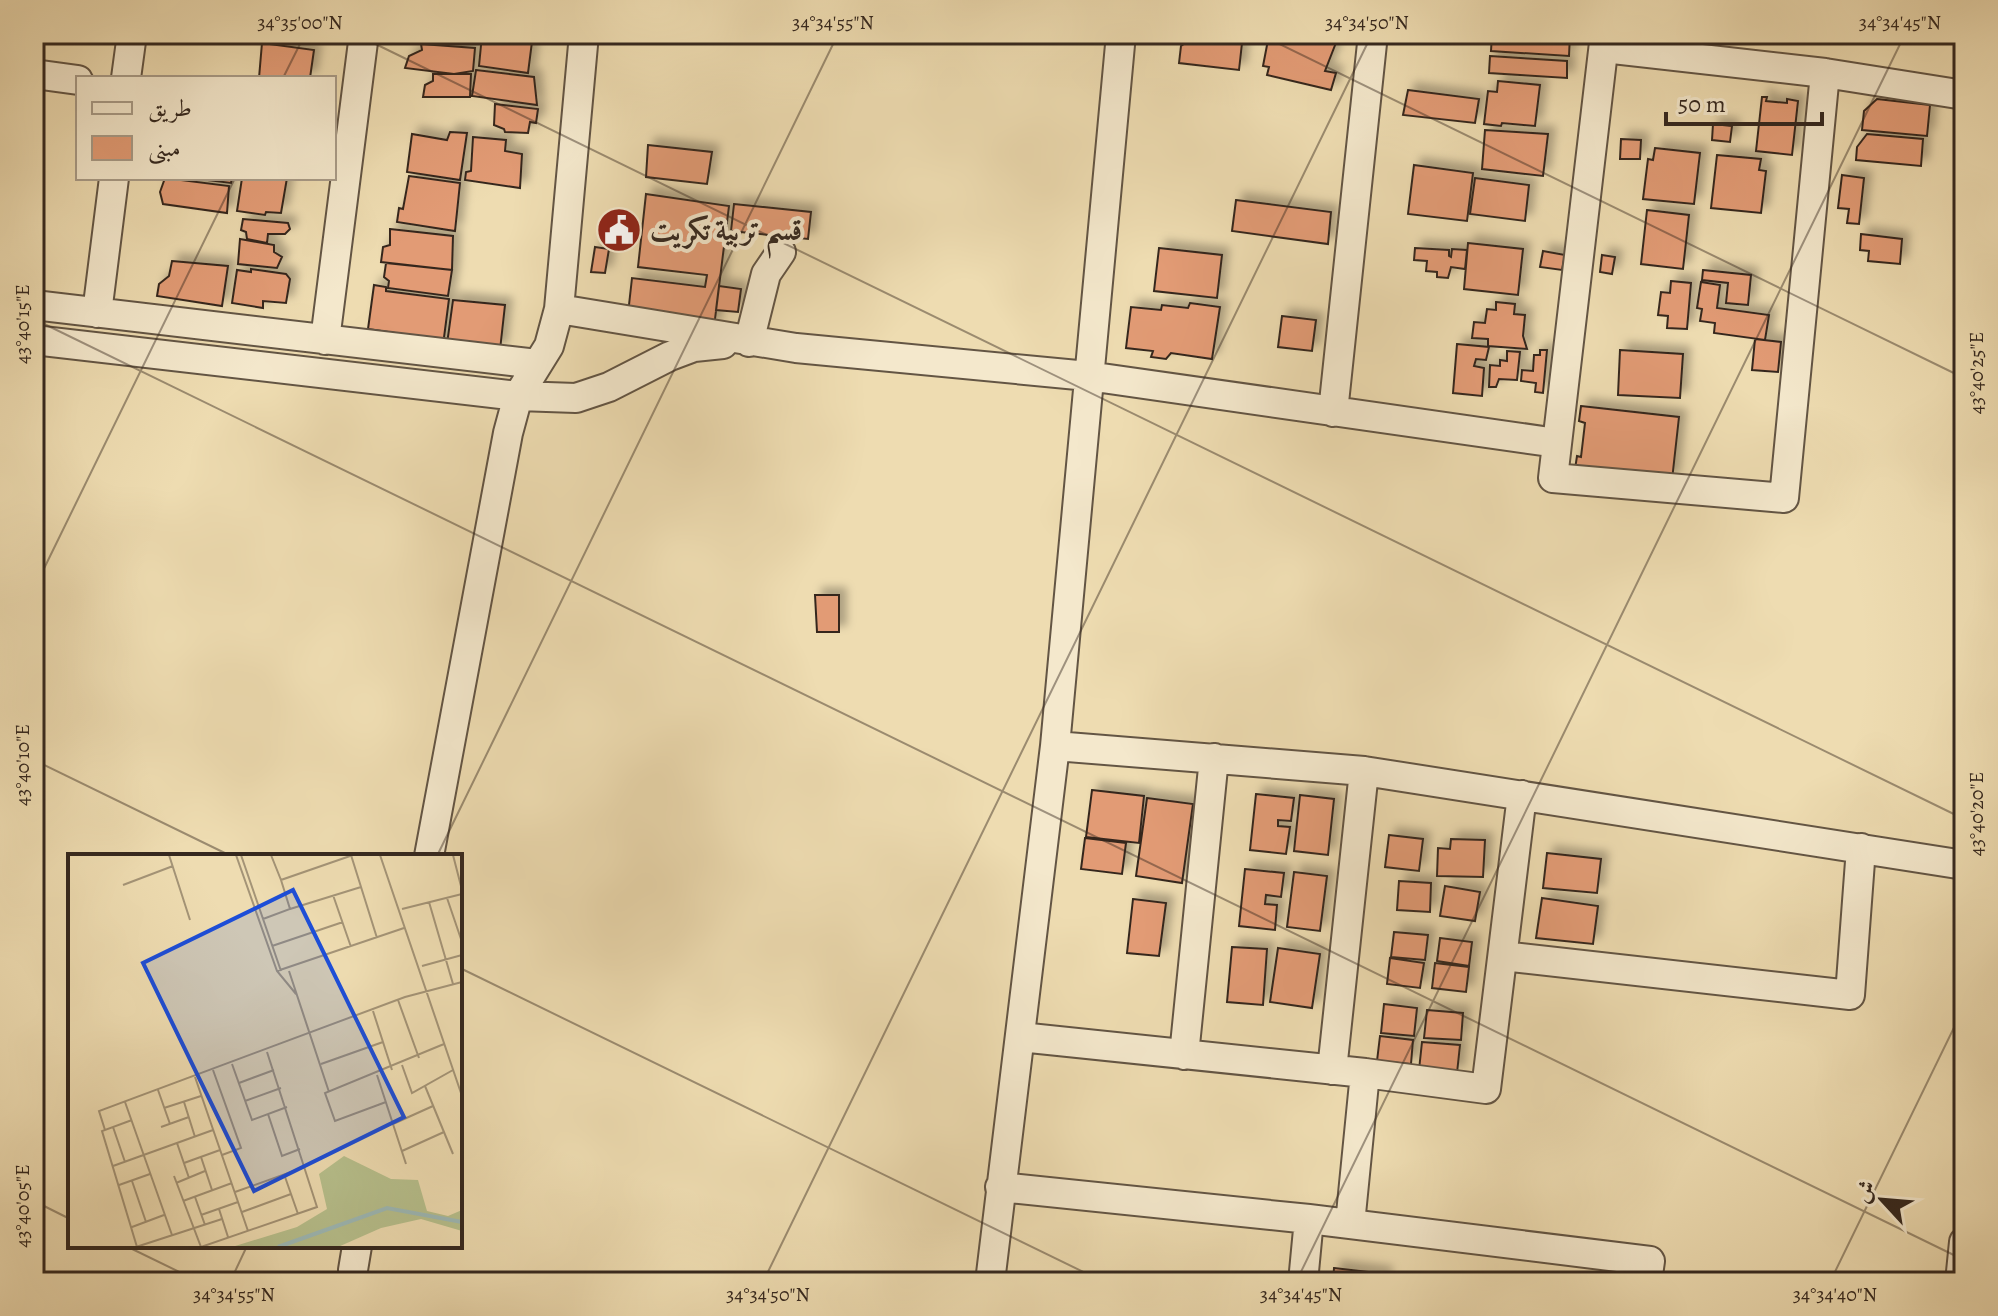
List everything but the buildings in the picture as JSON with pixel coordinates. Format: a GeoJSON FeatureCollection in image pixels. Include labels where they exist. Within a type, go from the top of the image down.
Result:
{"type":"FeatureCollection","features":[{"type":"Feature","properties":{"kind":"street"},"geometry":{"type":"LineString","coordinates":[[126,76],[132,34]]}},
{"type":"Feature","properties":{"kind":"street"},"geometry":{"type":"LineString","coordinates":[[325,340],[364,34]]}},
{"type":"Feature","properties":{"kind":"street"},"geometry":{"type":"LineString","coordinates":[[429,854],[504,451],[518,396],[549,346],[559,309],[584,34]]}},
{"type":"Feature","properties":{"kind":"street"},"geometry":{"type":"LineString","coordinates":[[990,1282],[1055,746],[1121,34]]}},
{"type":"Feature","properties":{"kind":"street"},"geometry":{"type":"LineString","coordinates":[[1333,412],[1373,34]]}},
{"type":"Feature","properties":{"kind":"street"},"geometry":{"type":"LineString","coordinates":[[1825,73],[1784,498],[1553,478],[1604,41],[1825,73],[1964,95]]}},
{"type":"Feature","properties":{"kind":"street"},"geometry":{"type":"LineString","coordinates":[[34,74],[76,80]]}},
{"type":"Feature","properties":{"kind":"street"},"geometry":{"type":"LineString","coordinates":[[97,313],[114,180]]}},
{"type":"Feature","properties":{"kind":"street"},"geometry":{"type":"LineString","coordinates":[[749,342],[766,274],[781,252]]}},
{"type":"Feature","properties":{"kind":"street"},"geometry":{"type":"LineString","coordinates":[[34,305],[537,364]]}},
{"type":"Feature","properties":{"kind":"street"},"geometry":{"type":"LineString","coordinates":[[559,309],[749,342],[1088,376],[1557,443]]}},
{"type":"Feature","properties":{"kind":"street"},"geometry":{"type":"LineString","coordinates":[[34,340],[518,396],[576,398],[609,387],[694,347],[749,342]]}},
{"type":"Feature","properties":{"kind":"street"},"geometry":{"type":"LineString","coordinates":[[1055,746],[1364,771],[1964,865]]}},
{"type":"Feature","properties":{"kind":"street"},"geometry":{"type":"LineString","coordinates":[[1184,1055],[1214,758]]}},
{"type":"Feature","properties":{"kind":"street"},"geometry":{"type":"LineString","coordinates":[[1332,1070],[1364,771]]}},
{"type":"Feature","properties":{"kind":"street"},"geometry":{"type":"LineString","coordinates":[[1020,1037],[1365,1073],[1486,1089],[1522,795]]}},
{"type":"Feature","properties":{"kind":"street"},"geometry":{"type":"LineString","coordinates":[[1503,956],[1850,995],[1861,848]]}},
{"type":"Feature","properties":{"kind":"street"},"geometry":{"type":"LineString","coordinates":[[1350,1224],[1365,1073]]}},
{"type":"Feature","properties":{"kind":"street"},"geometry":{"type":"LineString","coordinates":[[1000,1187],[1309,1219],[1650,1261],[1647,1282]]}},
{"type":"Feature","properties":{"kind":"street"},"geometry":{"type":"LineString","coordinates":[[1303,1282],[1309,1219]]}},
{"type":"Feature","properties":{"kind":"street"},"geometry":{"type":"LineString","coordinates":[[1960,1282],[1964,1242]]}},
{"type":"Feature","properties":{"kind":"place","name":"قسم تربية تكريت"},"geometry":{"type":"Point","coordinates":[619,230]}}]}
